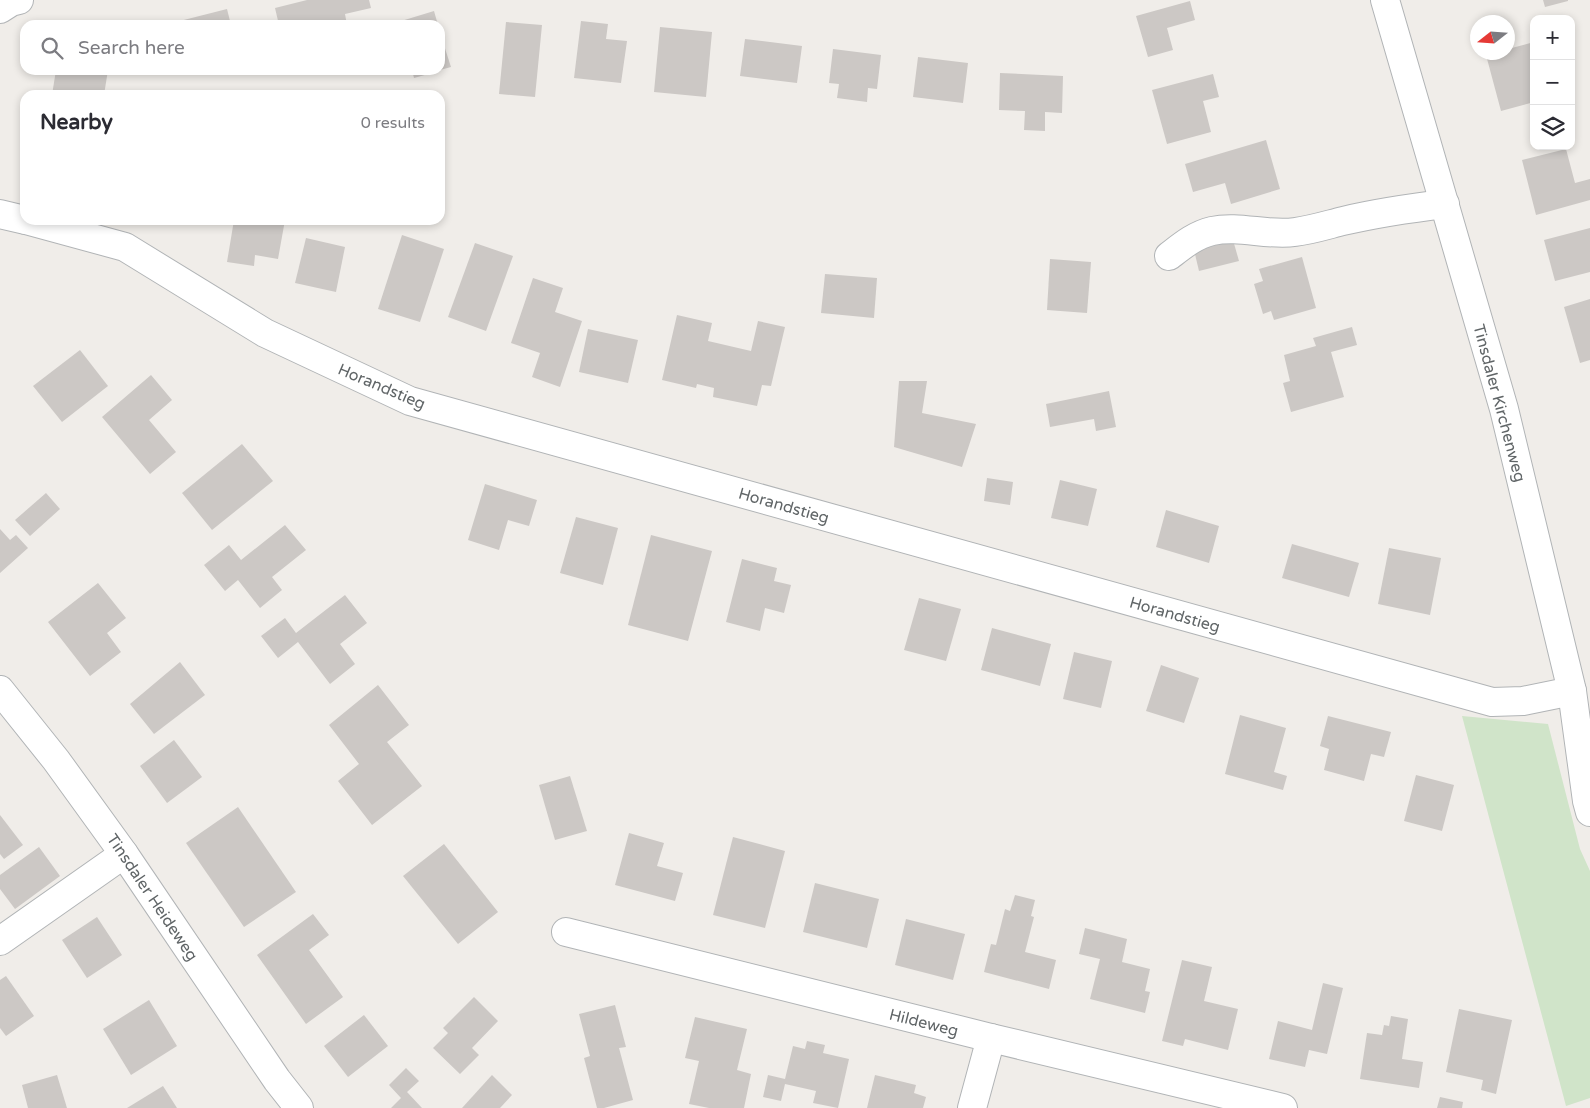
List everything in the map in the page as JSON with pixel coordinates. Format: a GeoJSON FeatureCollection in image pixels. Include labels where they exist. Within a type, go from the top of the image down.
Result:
{"type":"FeatureCollection","features":[{"type":"Feature","properties":{"kind":"street"},"geometry":{"type":"LineString","coordinates":[[0,9],[11,2],[19,0]]}},
{"type":"Feature","properties":{"kind":"street","name":"Tinsdaler Kirchenweg"},"geometry":{"type":"LineString","coordinates":[[1385,0],[1504,409],[1572,691],[1590,812]]}},
{"type":"Feature","properties":{"kind":"street"},"geometry":{"type":"LineString","coordinates":[[1169,256],[1189,241],[1210,232],[1224,229],[1279,233],[1296,232],[1352,219],[1445,204]]}},
{"type":"Feature","properties":{"kind":"street","name":"Horandstieg"},"geometry":{"type":"LineString","coordinates":[[0,214],[20,219]]}},
{"type":"Feature","properties":{"kind":"street","name":"Horandstieg"},"geometry":{"type":"LineString","coordinates":[[44,225],[125,247],[265,333],[410,401],[1492,702],[1523,701],[1572,691]]}},
{"type":"Feature","properties":{"kind":"street","name":"Tinsdaler Heideweg"},"geometry":{"type":"LineString","coordinates":[[0,690],[56,760],[124,854],[277,1080],[299,1108]]}},
{"type":"Feature","properties":{"kind":"street"},"geometry":{"type":"LineString","coordinates":[[0,941],[124,854]]}},
{"type":"Feature","properties":{"kind":"street","name":"Hildeweg"},"geometry":{"type":"LineString","coordinates":[[566,932],[991,1038],[1283,1108]]}},
{"type":"Feature","properties":{"kind":"street"},"geometry":{"type":"LineString","coordinates":[[972,1108],[991,1038]]}},
{"type":"Feature","properties":{"kind":"green space"},"geometry":{"type":"Polygon","coordinates":[[[1462,716],[1548,724],[1580,849],[1590,871],[1590,1098],[1566,1106],[1462,716]]]}},
{"type":"Feature","properties":{"kind":"building"},"geometry":{"type":"Polygon","coordinates":[[[307,0],[369,0],[371,8],[345,14],[346,20],[278,20],[275,8],[307,0]]]}},
{"type":"Feature","properties":{"kind":"building"},"geometry":{"type":"Polygon","coordinates":[[[1543,0],[1568,0],[1568,1],[1545,7],[1543,0]]]}},
{"type":"Feature","properties":{"kind":"building"},"geometry":{"type":"Polygon","coordinates":[[[1190,1],[1195,20],[1167,28],[1173,50],[1148,57],[1136,16],[1190,1]]]}},
{"type":"Feature","properties":{"kind":"building"},"geometry":{"type":"Polygon","coordinates":[[[227,9],[230,20],[184,20],[227,9]]]}},
{"type":"Feature","properties":{"kind":"building"},"geometry":{"type":"Polygon","coordinates":[[[434,11],[437,20],[405,20],[434,11]]]}},
{"type":"Feature","properties":{"kind":"building"},"geometry":{"type":"Polygon","coordinates":[[[581,21],[608,24],[606,39],[627,41],[621,83],[574,78],[581,21]]]}},
{"type":"Feature","properties":{"kind":"building"},"geometry":{"type":"Polygon","coordinates":[[[506,22],[542,25],[535,97],[499,94],[506,22]]]}},
{"type":"Feature","properties":{"kind":"building"},"geometry":{"type":"Polygon","coordinates":[[[660,27],[712,32],[706,97],[654,92],[660,27]]]}},
{"type":"Feature","properties":{"kind":"building"},"geometry":{"type":"Polygon","coordinates":[[[745,39],[802,46],[797,83],[740,76],[745,39]]]}},
{"type":"Feature","properties":{"kind":"building"},"geometry":{"type":"Polygon","coordinates":[[[1530,43],[1530,103],[1501,111],[1487,60],[1515,60],[1515,47],[1530,43]]]}},
{"type":"Feature","properties":{"kind":"building"},"geometry":{"type":"Polygon","coordinates":[[[445,48],[451,67],[445,69],[445,48]]]}},
{"type":"Feature","properties":{"kind":"building"},"geometry":{"type":"Polygon","coordinates":[[[833,49],[881,55],[877,89],[868,88],[867,102],[837,98],[839,84],[829,83],[833,49]]]}},
{"type":"Feature","properties":{"kind":"building"},"geometry":{"type":"Polygon","coordinates":[[[918,57],[968,63],[963,103],[913,97],[918,57]]]}},
{"type":"Feature","properties":{"kind":"building"},"geometry":{"type":"Polygon","coordinates":[[[1000,73],[1063,76],[1062,113],[1045,112],[1045,131],[1024,130],[1025,111],[999,110],[1000,73]]]}},
{"type":"Feature","properties":{"kind":"building"},"geometry":{"type":"Polygon","coordinates":[[[1213,74],[1219,97],[1203,101],[1211,132],[1167,144],[1152,90],[1213,74]]]}},
{"type":"Feature","properties":{"kind":"building"},"geometry":{"type":"Polygon","coordinates":[[[55,75],[107,75],[105,90],[53,90],[55,75]]]}},
{"type":"Feature","properties":{"kind":"building"},"geometry":{"type":"Polygon","coordinates":[[[413,75],[425,75],[414,78],[413,75]]]}},
{"type":"Feature","properties":{"kind":"building"},"geometry":{"type":"Polygon","coordinates":[[[1266,140],[1280,189],[1231,204],[1225,183],[1193,192],[1185,164],[1266,140]]]}},
{"type":"Feature","properties":{"kind":"building"},"geometry":{"type":"Polygon","coordinates":[[[1566,150],[1575,183],[1590,179],[1590,200],[1536,215],[1522,160],[1566,150]]]}},
{"type":"Feature","properties":{"kind":"building"},"geometry":{"type":"Polygon","coordinates":[[[233,225],[284,225],[278,259],[255,255],[254,266],[227,262],[233,225]]]}},
{"type":"Feature","properties":{"kind":"building"},"geometry":{"type":"Polygon","coordinates":[[[1590,228],[1590,272],[1555,281],[1544,240],[1590,228]]]}},
{"type":"Feature","properties":{"kind":"building"},"geometry":{"type":"Polygon","coordinates":[[[402,235],[444,249],[420,322],[378,309],[402,235]]]}},
{"type":"Feature","properties":{"kind":"building"},"geometry":{"type":"Polygon","coordinates":[[[306,238],[345,247],[336,292],[295,283],[306,238]]]}},
{"type":"Feature","properties":{"kind":"building"},"geometry":{"type":"Polygon","coordinates":[[[1233,240],[1239,261],[1199,271],[1194,250],[1233,240]]]}},
{"type":"Feature","properties":{"kind":"building"},"geometry":{"type":"Polygon","coordinates":[[[475,243],[513,256],[486,331],[448,317],[475,243]]]}},
{"type":"Feature","properties":{"kind":"building"},"geometry":{"type":"Polygon","coordinates":[[[1302,257],[1316,308],[1274,320],[1271,311],[1263,314],[1254,284],[1263,281],[1259,269],[1302,257]]]}},
{"type":"Feature","properties":{"kind":"building"},"geometry":{"type":"Polygon","coordinates":[[[1050,259],[1091,262],[1087,313],[1047,310],[1050,259]]]}},
{"type":"Feature","properties":{"kind":"building"},"geometry":{"type":"Polygon","coordinates":[[[825,274],[877,278],[874,318],[821,313],[825,274]]]}},
{"type":"Feature","properties":{"kind":"building"},"geometry":{"type":"Polygon","coordinates":[[[533,278],[563,288],[555,312],[582,321],[560,387],[532,377],[540,353],[511,343],[533,278]]]}},
{"type":"Feature","properties":{"kind":"building"},"geometry":{"type":"Polygon","coordinates":[[[1590,299],[1590,360],[1580,363],[1564,307],[1590,299]]]}},
{"type":"Feature","properties":{"kind":"building"},"geometry":{"type":"Polygon","coordinates":[[[677,315],[712,323],[708,341],[751,351],[758,321],[785,327],[771,386],[762,385],[757,406],[713,397],[714,388],[697,384],[696,388],[662,380],[677,315]]]}},
{"type":"Feature","properties":{"kind":"building"},"geometry":{"type":"Polygon","coordinates":[[[1352,327],[1357,345],[1331,352],[1344,397],[1291,412],[1283,383],[1290,381],[1284,355],[1316,346],[1313,338],[1352,327]]]}},
{"type":"Feature","properties":{"kind":"building"},"geometry":{"type":"Polygon","coordinates":[[[588,329],[638,340],[628,383],[579,372],[588,329]]]}},
{"type":"Feature","properties":{"kind":"building"},"geometry":{"type":"Polygon","coordinates":[[[80,350],[108,386],[62,422],[33,386],[80,350]]]}},
{"type":"Feature","properties":{"kind":"building"},"geometry":{"type":"Polygon","coordinates":[[[151,375],[172,400],[149,420],[176,452],[150,474],[102,417],[151,375]]]}},
{"type":"Feature","properties":{"kind":"building"},"geometry":{"type":"Polygon","coordinates":[[[899,381],[927,381],[922,413],[976,424],[962,467],[894,447],[899,381]]]}},
{"type":"Feature","properties":{"kind":"building"},"geometry":{"type":"Polygon","coordinates":[[[1109,391],[1116,427],[1096,431],[1094,419],[1050,427],[1046,404],[1109,391]]]}},
{"type":"Feature","properties":{"kind":"building"},"geometry":{"type":"Polygon","coordinates":[[[242,444],[273,481],[212,530],[182,493],[242,444]]]}},
{"type":"Feature","properties":{"kind":"building"},"geometry":{"type":"Polygon","coordinates":[[[987,478],[1013,482],[1010,505],[984,501],[987,478]]]}},
{"type":"Feature","properties":{"kind":"building"},"geometry":{"type":"Polygon","coordinates":[[[1060,480],[1097,489],[1088,526],[1051,518],[1060,480]]]}},
{"type":"Feature","properties":{"kind":"building"},"geometry":{"type":"Polygon","coordinates":[[[485,484],[537,500],[529,526],[508,520],[499,550],[468,540],[485,484]]]}},
{"type":"Feature","properties":{"kind":"building"},"geometry":{"type":"Polygon","coordinates":[[[46,493],[60,509],[30,536],[15,520],[46,493]]]}},
{"type":"Feature","properties":{"kind":"building"},"geometry":{"type":"Polygon","coordinates":[[[1166,510],[1219,526],[1209,563],[1156,547],[1166,510]]]}},
{"type":"Feature","properties":{"kind":"building"},"geometry":{"type":"Polygon","coordinates":[[[576,517],[618,528],[603,585],[560,573],[576,517]]]}},
{"type":"Feature","properties":{"kind":"building"},"geometry":{"type":"Polygon","coordinates":[[[285,525],[306,550],[272,577],[282,590],[260,608],[238,580],[225,591],[204,565],[229,545],[241,560],[285,525]]]}},
{"type":"Feature","properties":{"kind":"building"},"geometry":{"type":"Polygon","coordinates":[[[0,529],[10,540],[16,535],[28,548],[0,573],[0,529]]]}},
{"type":"Feature","properties":{"kind":"building"},"geometry":{"type":"Polygon","coordinates":[[[651,535],[712,551],[688,641],[628,625],[651,535]]]}},
{"type":"Feature","properties":{"kind":"building"},"geometry":{"type":"Polygon","coordinates":[[[1292,544],[1359,563],[1349,597],[1282,578],[1292,544]]]}},
{"type":"Feature","properties":{"kind":"building"},"geometry":{"type":"Polygon","coordinates":[[[1389,548],[1441,558],[1430,615],[1378,604],[1389,548]]]}},
{"type":"Feature","properties":{"kind":"building"},"geometry":{"type":"Polygon","coordinates":[[[742,559],[777,568],[774,581],[791,585],[784,613],[765,608],[760,631],[726,622],[742,559]]]}},
{"type":"Feature","properties":{"kind":"building"},"geometry":{"type":"Polygon","coordinates":[[[98,583],[126,618],[107,633],[121,652],[90,676],[48,622],[98,583]]]}},
{"type":"Feature","properties":{"kind":"building"},"geometry":{"type":"Polygon","coordinates":[[[345,595],[367,623],[340,644],[355,664],[330,684],[298,642],[278,658],[261,636],[285,618],[296,633],[345,595]]]}},
{"type":"Feature","properties":{"kind":"building"},"geometry":{"type":"Polygon","coordinates":[[[919,598],[961,609],[946,661],[904,650],[919,598]]]}},
{"type":"Feature","properties":{"kind":"building"},"geometry":{"type":"Polygon","coordinates":[[[992,628],[1051,644],[1040,686],[981,670],[992,628]]]}},
{"type":"Feature","properties":{"kind":"building"},"geometry":{"type":"Polygon","coordinates":[[[1074,652],[1112,661],[1101,708],[1063,699],[1074,652]]]}},
{"type":"Feature","properties":{"kind":"building"},"geometry":{"type":"Polygon","coordinates":[[[180,662],[205,695],[154,734],[130,704],[180,662]]]}},
{"type":"Feature","properties":{"kind":"building"},"geometry":{"type":"Polygon","coordinates":[[[1161,665],[1199,678],[1184,723],[1146,711],[1161,665]]]}},
{"type":"Feature","properties":{"kind":"building"},"geometry":{"type":"Polygon","coordinates":[[[378,685],[409,725],[387,742],[422,786],[372,825],[338,781],[359,764],[329,725],[378,685]]]}},
{"type":"Feature","properties":{"kind":"building"},"geometry":{"type":"Polygon","coordinates":[[[1240,715],[1286,728],[1274,772],[1287,776],[1283,790],[1225,774],[1240,715]]]}},
{"type":"Feature","properties":{"kind":"building"},"geometry":{"type":"Polygon","coordinates":[[[1328,716],[1391,732],[1384,757],[1371,754],[1364,781],[1324,770],[1329,749],[1320,746],[1328,716]]]}},
{"type":"Feature","properties":{"kind":"building"},"geometry":{"type":"Polygon","coordinates":[[[174,740],[202,777],[167,803],[140,766],[174,740]]]}},
{"type":"Feature","properties":{"kind":"building"},"geometry":{"type":"Polygon","coordinates":[[[1416,775],[1454,785],[1442,831],[1404,821],[1416,775]]]}},
{"type":"Feature","properties":{"kind":"building"},"geometry":{"type":"Polygon","coordinates":[[[570,776],[587,831],[555,840],[539,785],[570,776]]]}},
{"type":"Feature","properties":{"kind":"building"},"geometry":{"type":"Polygon","coordinates":[[[238,807],[296,892],[244,927],[186,843],[238,807]]]}},
{"type":"Feature","properties":{"kind":"building"},"geometry":{"type":"Polygon","coordinates":[[[0,815],[23,845],[4,859],[0,854],[0,815]]]}},
{"type":"Feature","properties":{"kind":"building"},"geometry":{"type":"Polygon","coordinates":[[[629,833],[664,843],[657,866],[683,873],[675,901],[615,885],[629,833]]]}},
{"type":"Feature","properties":{"kind":"building"},"geometry":{"type":"Polygon","coordinates":[[[733,837],[785,851],[765,928],[713,915],[733,837]]]}},
{"type":"Feature","properties":{"kind":"building"},"geometry":{"type":"Polygon","coordinates":[[[444,844],[498,912],[458,944],[403,876],[444,844]]]}},
{"type":"Feature","properties":{"kind":"building"},"geometry":{"type":"Polygon","coordinates":[[[39,847],[60,876],[15,909],[0,889],[0,875],[39,847]]]}},
{"type":"Feature","properties":{"kind":"building"},"geometry":{"type":"Polygon","coordinates":[[[815,883],[879,899],[867,948],[803,932],[815,883]]]}},
{"type":"Feature","properties":{"kind":"building"},"geometry":{"type":"Polygon","coordinates":[[[1015,895],[1035,900],[1031,916],[1034,917],[1025,952],[1056,960],[1049,989],[984,972],[991,944],[996,945],[1005,909],[1010,911],[1015,895]]]}},
{"type":"Feature","properties":{"kind":"building"},"geometry":{"type":"Polygon","coordinates":[[[313,914],[329,935],[309,950],[343,997],[306,1024],[257,955],[313,914]]]}},
{"type":"Feature","properties":{"kind":"building"},"geometry":{"type":"Polygon","coordinates":[[[97,917],[122,955],[87,978],[62,940],[97,917]]]}},
{"type":"Feature","properties":{"kind":"building"},"geometry":{"type":"Polygon","coordinates":[[[906,919],[965,934],[953,980],[895,965],[906,919]]]}},
{"type":"Feature","properties":{"kind":"building"},"geometry":{"type":"Polygon","coordinates":[[[1085,928],[1127,939],[1122,962],[1150,969],[1145,991],[1150,992],[1145,1013],[1090,999],[1100,959],[1079,954],[1085,928]]]}},
{"type":"Feature","properties":{"kind":"building"},"geometry":{"type":"Polygon","coordinates":[[[1182,960],[1212,967],[1204,1001],[1238,1009],[1228,1050],[1185,1039],[1183,1046],[1162,1041],[1182,960]]]}},
{"type":"Feature","properties":{"kind":"building"},"geometry":{"type":"Polygon","coordinates":[[[6,976],[34,1016],[6,1036],[0,1028],[0,980],[6,976]]]}},
{"type":"Feature","properties":{"kind":"building"},"geometry":{"type":"Polygon","coordinates":[[[1323,983],[1343,988],[1327,1054],[1309,1050],[1305,1067],[1269,1059],[1278,1021],[1312,1030],[1323,983]]]}},
{"type":"Feature","properties":{"kind":"building"},"geometry":{"type":"Polygon","coordinates":[[[474,997],[498,1021],[472,1048],[479,1055],[460,1074],[433,1048],[448,1033],[443,1028],[474,997]]]}},
{"type":"Feature","properties":{"kind":"building"},"geometry":{"type":"Polygon","coordinates":[[[149,1000],[177,1046],[131,1075],[103,1029],[149,1000]]]}},
{"type":"Feature","properties":{"kind":"building"},"geometry":{"type":"Polygon","coordinates":[[[615,1005],[626,1047],[619,1048],[633,1100],[604,1108],[597,1108],[584,1058],[590,1056],[579,1014],[615,1005]]]}},
{"type":"Feature","properties":{"kind":"building"},"geometry":{"type":"Polygon","coordinates":[[[1459,1009],[1512,1020],[1496,1094],[1481,1090],[1483,1080],[1446,1072],[1459,1009]]]}},
{"type":"Feature","properties":{"kind":"building"},"geometry":{"type":"Polygon","coordinates":[[[364,1015],[388,1046],[348,1077],[324,1046],[364,1015]]]}},
{"type":"Feature","properties":{"kind":"building"},"geometry":{"type":"Polygon","coordinates":[[[1391,1016],[1408,1019],[1402,1059],[1423,1062],[1419,1088],[1360,1079],[1367,1033],[1382,1035],[1384,1025],[1389,1026],[1391,1016]]]}},
{"type":"Feature","properties":{"kind":"building"},"geometry":{"type":"Polygon","coordinates":[[[695,1017],[747,1029],[737,1070],[751,1074],[744,1108],[709,1108],[689,1104],[699,1061],[685,1058],[695,1017]]]}},
{"type":"Feature","properties":{"kind":"building"},"geometry":{"type":"Polygon","coordinates":[[[807,1041],[825,1045],[823,1053],[849,1059],[838,1108],[813,1103],[816,1091],[785,1084],[781,1101],[763,1097],[768,1075],[785,1079],[793,1046],[805,1049],[807,1041]]]}},
{"type":"Feature","properties":{"kind":"building"},"geometry":{"type":"Polygon","coordinates":[[[406,1068],[419,1081],[407,1092],[422,1108],[391,1108],[401,1098],[389,1085],[406,1068]]]}},
{"type":"Feature","properties":{"kind":"building"},"geometry":{"type":"Polygon","coordinates":[[[57,1075],[67,1108],[28,1108],[22,1085],[57,1075]]]}},
{"type":"Feature","properties":{"kind":"building"},"geometry":{"type":"Polygon","coordinates":[[[492,1075],[512,1095],[500,1108],[462,1108],[492,1075]]]}},
{"type":"Feature","properties":{"kind":"building"},"geometry":{"type":"Polygon","coordinates":[[[875,1075],[916,1085],[914,1093],[926,1097],[923,1108],[867,1108],[875,1075]]]}},
{"type":"Feature","properties":{"kind":"building"},"geometry":{"type":"Polygon","coordinates":[[[163,1086],[177,1108],[127,1108],[163,1086]]]}},
{"type":"Feature","properties":{"kind":"building"},"geometry":{"type":"Polygon","coordinates":[[[1440,1097],[1463,1102],[1462,1108],[1437,1108],[1440,1097]]]}}]}
